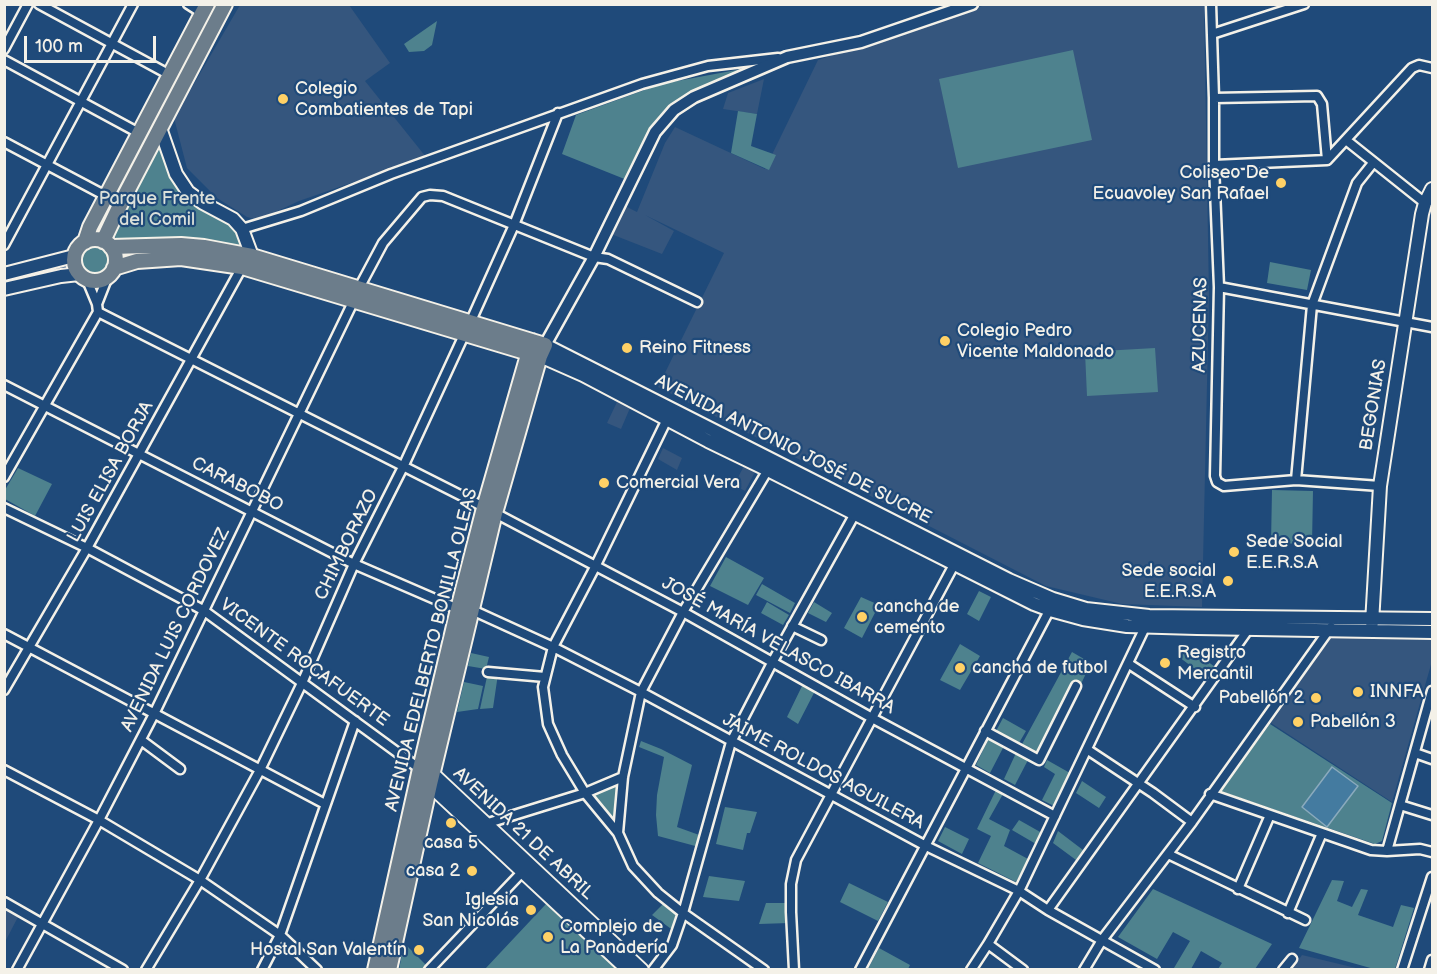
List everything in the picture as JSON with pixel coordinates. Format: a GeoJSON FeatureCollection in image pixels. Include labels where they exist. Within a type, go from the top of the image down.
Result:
{"type":"FeatureCollection","features":[{"type":"Feature","properties":{"kind":"main road"},"geometry":{"type":"LineString","coordinates":[[4,289],[61,276],[83,277],[98,281],[111,272],[115,257],[111,223],[225,4]]}},
{"type":"Feature","properties":{"kind":"main road"},"geometry":{"type":"LineString","coordinates":[[85,242],[90,226],[204,9]]}},
{"type":"Feature","properties":{"kind":"main road"},"geometry":{"type":"LineString","coordinates":[[160,128],[176,174],[188,192],[233,219],[242,229],[252,256]]}},
{"type":"Feature","properties":{"kind":"main road","name":"BEGONIAS"},"geometry":{"type":"LineString","coordinates":[[1372,624],[1380,486],[1425,203],[1432,189]]}},
{"type":"Feature","properties":{"kind":"main road"},"geometry":{"type":"LineString","coordinates":[[111,223],[113,245]]}},
{"type":"Feature","properties":{"kind":"main road"},"geometry":{"type":"LineString","coordinates":[[83,277],[74,264],[74,256],[79,246],[92,239],[113,245]]}},
{"type":"Feature","properties":{"kind":"main road","name":"AVENIDA ANTONIO JOSÉ DE SUCRE"},"geometry":{"type":"LineString","coordinates":[[113,245],[181,245],[252,256],[356,294],[536,349],[1052,604],[1148,621],[1252,624],[1329,630],[1432,619]]}},
{"type":"Feature","properties":{"kind":"main road"},"geometry":{"type":"LineString","coordinates":[[4,274],[74,256]]}},
{"type":"Feature","properties":{"kind":"main road","name":"AVENIDA ANTONIO JOSÉ DE SUCRE"},"geometry":{"type":"LineString","coordinates":[[111,272],[137,261],[181,258],[242,267],[356,294]]}},
{"type":"Feature","properties":{"kind":"main road","name":"AVENIDA EDELBERTO BONILLA OLEAS"},"geometry":{"type":"LineString","coordinates":[[389,969],[428,776],[458,609],[536,349]]}},
{"type":"Feature","properties":{"kind":"main road","name":"AVENIDA EDELBERTO BONILLA OLEAS"},"geometry":{"type":"LineString","coordinates":[[375,969],[472,610],[489,510]]}},
{"type":"Feature","properties":{"kind":"main road","name":"AVENIDA ANTONIO JOSÉ DE SUCRE"},"geometry":{"type":"LineString","coordinates":[[1252,624],[1335,619],[1432,632]]}},
{"type":"Feature","properties":{"kind":"main road","name":"AVENIDA 21 DE ABRIL"},"geometry":{"type":"LineString","coordinates":[[428,776],[526,868],[628,969]]}},
{"type":"Feature","properties":{"kind":"main road","name":"AVENIDA 21 DE ABRIL"},"geometry":{"type":"LineString","coordinates":[[526,868],[642,969]]}},
{"type":"Feature","properties":{"kind":"street"},"geometry":{"type":"LineString","coordinates":[[4,50],[28,4]]}},
{"type":"Feature","properties":{"kind":"street"},"geometry":{"type":"LineString","coordinates":[[39,4],[170,75]]}},
{"type":"Feature","properties":{"kind":"street"},"geometry":{"type":"LineString","coordinates":[[4,246],[133,4]]}},
{"type":"Feature","properties":{"kind":"street"},"geometry":{"type":"LineString","coordinates":[[188,4],[204,9]]}},
{"type":"Feature","properties":{"kind":"street"},"geometry":{"type":"LineString","coordinates":[[242,229],[301,211],[391,174],[642,84],[708,66],[787,57],[861,42],[972,4]]}},
{"type":"Feature","properties":{"kind":"street","name":"AZUCENAS"},"geometry":{"type":"LineString","coordinates":[[1211,4],[1219,287],[1215,476],[1224,486],[1296,480],[1380,486]]}},
{"type":"Feature","properties":{"kind":"street"},"geometry":{"type":"LineString","coordinates":[[1212,34],[1304,4]]}},
{"type":"Feature","properties":{"kind":"street"},"geometry":{"type":"LineString","coordinates":[[536,349],[556,326],[594,257],[655,132],[674,110],[694,97],[787,57]]}},
{"type":"Feature","properties":{"kind":"street"},"geometry":{"type":"LineString","coordinates":[[4,60],[139,133]]}},
{"type":"Feature","properties":{"kind":"street"},"geometry":{"type":"LineString","coordinates":[[1214,165],[1327,160],[1412,68],[1419,65],[1432,68]]}},
{"type":"Feature","properties":{"kind":"street"},"geometry":{"type":"LineString","coordinates":[[1214,98],[1317,96],[1322,104],[1327,160]]}},
{"type":"Feature","properties":{"kind":"street","name":"CHIMBORAZO"},"geometry":{"type":"LineString","coordinates":[[146,969],[200,879],[260,770],[354,564],[403,467],[467,329],[514,225],[558,113]]}},
{"type":"Feature","properties":{"kind":"street"},"geometry":{"type":"LineString","coordinates":[[1346,140],[1425,203]]}},
{"type":"Feature","properties":{"kind":"street"},"geometry":{"type":"LineString","coordinates":[[4,142],[106,196]]}},
{"type":"Feature","properties":{"kind":"street"},"geometry":{"type":"LineString","coordinates":[[1296,480],[1312,305],[1357,183],[1373,163]]}},
{"type":"Feature","properties":{"kind":"street","name":"AVENIDA LUIS CORDOVEZ"},"geometry":{"type":"LineString","coordinates":[[17,969],[141,740],[356,294],[383,243],[422,197],[430,195],[442,196],[514,225]]}},
{"type":"Feature","properties":{"kind":"street"},"geometry":{"type":"LineString","coordinates":[[514,225],[594,257],[608,259],[697,302]]}},
{"type":"Feature","properties":{"kind":"street","name":"LUIS ELISA BORJA"},"geometry":{"type":"LineString","coordinates":[[4,690],[87,548],[242,267]]}},
{"type":"Feature","properties":{"kind":"street"},"geometry":{"type":"LineString","coordinates":[[4,477],[97,308],[111,272]]}},
{"type":"Feature","properties":{"kind":"street"},"geometry":{"type":"LineString","coordinates":[[83,277],[97,308]]}},
{"type":"Feature","properties":{"kind":"street"},"geometry":{"type":"LineString","coordinates":[[1219,287],[1432,327]]}},
{"type":"Feature","properties":{"kind":"street","name":"JOSÉ MARÍA VELASCO IBARRA"},"geometry":{"type":"LineString","coordinates":[[97,308],[192,360],[489,510],[683,612],[872,718],[1055,816]]}},
{"type":"Feature","properties":{"kind":"street","name":"CARABOBO"},"geometry":{"type":"LineString","coordinates":[[4,385],[354,564],[458,609]]}},
{"type":"Feature","properties":{"kind":"street"},"geometry":{"type":"LineString","coordinates":[[670,414],[553,647],[543,687],[548,724],[562,756],[585,793],[618,833],[633,866],[658,893],[683,913],[764,969]]}},
{"type":"Feature","properties":{"kind":"street"},"geometry":{"type":"LineString","coordinates":[[618,833],[623,777],[641,692],[683,612],[771,465]]}},
{"type":"Feature","properties":{"kind":"street","name":"VICENTE ROCAFUERTE"},"geometry":{"type":"LineString","coordinates":[[4,508],[87,548],[203,610],[428,776]]}},
{"type":"Feature","properties":{"kind":"street"},"geometry":{"type":"LineString","coordinates":[[653,969],[672,945],[683,913],[731,742],[857,509]]}},
{"type":"Feature","properties":{"kind":"street"},"geometry":{"type":"LineString","coordinates":[[794,969],[791,884],[796,860],[957,559]]}},
{"type":"Feature","properties":{"kind":"street"},"geometry":{"type":"LineString","coordinates":[[860,969],[1052,604]]}},
{"type":"Feature","properties":{"kind":"street","name":"JAIME ROLDOS AGUILERA"},"geometry":{"type":"LineString","coordinates":[[472,610],[553,647],[641,692],[830,796],[1019,891],[1048,910],[1155,969]]}},
{"type":"Feature","properties":{"kind":"street"},"geometry":{"type":"LineString","coordinates":[[1084,969],[1102,940],[1192,822],[1335,619]]}},
{"type":"Feature","properties":{"kind":"street"},"geometry":{"type":"LineString","coordinates":[[971,969],[1019,891],[1148,621]]}},
{"type":"Feature","properties":{"kind":"street"},"geometry":{"type":"LineString","coordinates":[[1048,910],[1252,624]]}},
{"type":"Feature","properties":{"kind":"street"},"geometry":{"type":"LineString","coordinates":[[792,626],[821,640]]}},
{"type":"Feature","properties":{"kind":"street"},"geometry":{"type":"LineString","coordinates":[[4,634],[325,804]]}},
{"type":"Feature","properties":{"kind":"street"},"geometry":{"type":"LineString","coordinates":[[1129,664],[1194,707]]}},
{"type":"Feature","properties":{"kind":"street"},"geometry":{"type":"LineString","coordinates":[[488,672],[545,677]]}},
{"type":"Feature","properties":{"kind":"street"},"geometry":{"type":"LineString","coordinates":[[985,731],[1040,760],[1076,686]]}},
{"type":"Feature","properties":{"kind":"street"},"geometry":{"type":"LineString","coordinates":[[1387,851],[1431,703],[1432,691]]}},
{"type":"Feature","properties":{"kind":"street"},"geometry":{"type":"LineString","coordinates":[[262,969],[280,935],[355,721]]}},
{"type":"Feature","properties":{"kind":"street"},"geometry":{"type":"LineString","coordinates":[[141,740],[180,769]]}},
{"type":"Feature","properties":{"kind":"street"},"geometry":{"type":"LineString","coordinates":[[1088,750],[1138,782],[1192,822]]}},
{"type":"Feature","properties":{"kind":"street"},"geometry":{"type":"LineString","coordinates":[[1415,753],[1432,759]]}},
{"type":"Feature","properties":{"kind":"street"},"geometry":{"type":"LineString","coordinates":[[4,770],[99,820],[200,879],[280,935],[317,969]]}},
{"type":"Feature","properties":{"kind":"street"},"geometry":{"type":"LineString","coordinates":[[482,827],[585,793],[623,777]]}},
{"type":"Feature","properties":{"kind":"street"},"geometry":{"type":"LineString","coordinates":[[1210,794],[1371,850],[1420,849],[1432,852]]}},
{"type":"Feature","properties":{"kind":"street"},"geometry":{"type":"LineString","coordinates":[[1400,805],[1432,814]]}},
{"type":"Feature","properties":{"kind":"street"},"geometry":{"type":"LineString","coordinates":[[1238,889],[1270,815]]}},
{"type":"Feature","properties":{"kind":"street"},"geometry":{"type":"LineString","coordinates":[[1288,913],[1322,833]]}},
{"type":"Feature","properties":{"kind":"street"},"geometry":{"type":"LineString","coordinates":[[1168,854],[1305,920]]}},
{"type":"Feature","properties":{"kind":"street"},"geometry":{"type":"LineString","coordinates":[[429,969],[526,868]]}},
{"type":"Feature","properties":{"kind":"street"},"geometry":{"type":"LineString","coordinates":[[1402,969],[1432,877]]}},
{"type":"Feature","properties":{"kind":"street"},"geometry":{"type":"LineString","coordinates":[[4,902],[123,969]]}},
{"type":"Feature","properties":{"kind":"street"},"geometry":{"type":"LineString","coordinates":[[988,944],[1023,969]]}},
{"type":"Feature","properties":{"kind":"street"},"geometry":{"type":"LineString","coordinates":[[1283,969],[1292,959]]}},
{"type":"Feature","properties":{"kind":"street"},"geometry":{"type":"LineString","coordinates":[[1429,969],[1432,960]]}},
{"type":"Feature","properties":{"kind":"shaded area","name":"Colegio Combatientes de Tapi"},"geometry":{"type":"Polygon","coordinates":[[[240,5],[349,5],[390,63],[365,81],[426,157],[299,201],[258,220],[247,217],[217,198],[187,168],[174,118],[240,5]]]}},
{"type":"Feature","properties":{"kind":"shaded area","name":"Colegio Pedro Vicente Maldonado"},"geometry":{"type":"Polygon","coordinates":[[[985,5],[1204,5],[1209,295],[1202,607],[1122,604],[1046,586],[658,387],[724,253],[645,215],[674,231],[662,254],[611,234],[625,206],[637,212],[665,143],[675,127],[765,169],[818,60],[985,5]]]}},
{"type":"Feature","properties":{"kind":"shaded area"},"geometry":{"type":"Polygon","coordinates":[[[764,79],[757,114],[723,109],[728,93],[764,79]]]}},
{"type":"Feature","properties":{"kind":"shaded area"},"geometry":{"type":"Polygon","coordinates":[[[617,402],[630,408],[621,429],[607,423],[617,402]]]}},
{"type":"Feature","properties":{"kind":"shaded area"},"geometry":{"type":"Polygon","coordinates":[[[663,448],[682,458],[677,470],[658,459],[663,448]]]}},
{"type":"Feature","properties":{"kind":"shaded area"},"geometry":{"type":"Polygon","coordinates":[[[744,466],[755,472],[745,491],[734,485],[744,466]]]}},
{"type":"Feature","properties":{"kind":"shaded area","name":"INNFA"},"geometry":{"type":"Polygon","coordinates":[[[1331,637],[1432,640],[1432,661],[1392,802],[1271,723],[1331,637]]]}},
{"type":"Feature","properties":{"kind":"shaded area"},"geometry":{"type":"Polygon","coordinates":[[[1332,767],[1358,786],[1327,827],[1302,807],[1332,767]]]}},
{"type":"Feature","properties":{"kind":"shaded area"},"geometry":{"type":"Polygon","coordinates":[[[5,907],[19,915],[5,942],[5,907]]]}},
{"type":"Feature","properties":{"kind":"shaded area"},"geometry":{"type":"Polygon","coordinates":[[[1302,955],[1360,969],[1292,969],[1302,955]]]}},
{"type":"Feature","properties":{"kind":"green space"},"geometry":{"type":"Polygon","coordinates":[[[437,21],[432,45],[424,51],[409,52],[404,44],[437,21]]]}},
{"type":"Feature","properties":{"kind":"green space"},"geometry":{"type":"Polygon","coordinates":[[[1073,50],[1092,140],[958,168],[939,79],[1073,50]]]}},
{"type":"Feature","properties":{"kind":"green space"},"geometry":{"type":"Polygon","coordinates":[[[758,66],[693,91],[672,108],[627,180],[562,154],[576,115],[661,84],[758,66]]]}},
{"type":"Feature","properties":{"kind":"green space"},"geometry":{"type":"Polygon","coordinates":[[[738,111],[757,114],[751,146],[776,155],[769,170],[731,153],[738,111]]]}},
{"type":"Feature","properties":{"kind":"green space","name":"Parque Frente del Comil"},"geometry":{"type":"Polygon","coordinates":[[[160,139],[171,175],[237,228],[246,249],[119,241],[115,237],[114,233],[160,139]]]}},
{"type":"Feature","properties":{"kind":"green space"},"geometry":{"type":"Polygon","coordinates":[[[94,246],[104,251],[109,261],[104,271],[94,276],[84,271],[79,261],[84,251],[94,246]]]}},
{"type":"Feature","properties":{"kind":"green space"},"geometry":{"type":"Polygon","coordinates":[[[1270,262],[1311,270],[1307,290],[1267,283],[1270,262]]]}},
{"type":"Feature","properties":{"kind":"green space"},"geometry":{"type":"Polygon","coordinates":[[[1155,348],[1158,392],[1087,396],[1085,352],[1155,348]]]}},
{"type":"Feature","properties":{"kind":"green space"},"geometry":{"type":"Polygon","coordinates":[[[18,468],[52,484],[35,516],[5,499],[5,490],[18,468]]]}},
{"type":"Feature","properties":{"kind":"green space"},"geometry":{"type":"Polygon","coordinates":[[[1272,490],[1313,491],[1312,544],[1271,543],[1272,490]]]}},
{"type":"Feature","properties":{"kind":"green space"},"geometry":{"type":"Polygon","coordinates":[[[726,557],[764,578],[748,605],[710,586],[726,557]]]}},
{"type":"Feature","properties":{"kind":"green space"},"geometry":{"type":"Polygon","coordinates":[[[762,584],[795,603],[790,613],[756,595],[762,584]]]}},
{"type":"Feature","properties":{"kind":"green space"},"geometry":{"type":"Polygon","coordinates":[[[979,591],[991,597],[979,621],[967,614],[979,591]]]}},
{"type":"Feature","properties":{"kind":"green space","name":"cancha de cemento"},"geometry":{"type":"Polygon","coordinates":[[[861,597],[879,605],[862,638],[844,628],[861,597]]]}},
{"type":"Feature","properties":{"kind":"green space"},"geometry":{"type":"Polygon","coordinates":[[[767,602],[789,615],[783,625],[761,613],[767,602]]]}},
{"type":"Feature","properties":{"kind":"green space"},"geometry":{"type":"Polygon","coordinates":[[[814,602],[832,613],[826,622],[808,613],[814,602]]]}},
{"type":"Feature","properties":{"kind":"green space","name":"cancha de futbol"},"geometry":{"type":"Polygon","coordinates":[[[960,644],[980,656],[960,690],[940,680],[960,644]]]}},
{"type":"Feature","properties":{"kind":"green space"},"geometry":{"type":"Polygon","coordinates":[[[1187,646],[1219,670],[1211,681],[1179,657],[1187,646]]]}},
{"type":"Feature","properties":{"kind":"green space"},"geometry":{"type":"Polygon","coordinates":[[[1072,652],[1091,663],[1081,684],[1074,681],[1039,755],[1021,746],[1072,652]]]}},
{"type":"Feature","properties":{"kind":"green space"},"geometry":{"type":"Polygon","coordinates":[[[471,653],[489,657],[486,669],[468,666],[471,653]]]}},
{"type":"Feature","properties":{"kind":"green space"},"geometry":{"type":"Polygon","coordinates":[[[488,672],[498,674],[493,708],[480,709],[488,672]]]}},
{"type":"Feature","properties":{"kind":"green space"},"geometry":{"type":"Polygon","coordinates":[[[464,682],[483,686],[478,709],[457,712],[464,682]]]}},
{"type":"Feature","properties":{"kind":"green space"},"geometry":{"type":"Polygon","coordinates":[[[803,684],[815,691],[798,724],[787,717],[803,684]]]}},
{"type":"Feature","properties":{"kind":"green space"},"geometry":{"type":"Polygon","coordinates":[[[1003,718],[1026,731],[1019,743],[996,731],[1003,718]]]}},
{"type":"Feature","properties":{"kind":"green space"},"geometry":{"type":"Polygon","coordinates":[[[1270,724],[1392,803],[1382,841],[1375,844],[1220,791],[1270,724]]]}},
{"type":"Feature","properties":{"kind":"green space"},"geometry":{"type":"Polygon","coordinates":[[[989,738],[1004,746],[990,773],[976,765],[989,738]]]}},
{"type":"Feature","properties":{"kind":"green space"},"geometry":{"type":"Polygon","coordinates":[[[641,741],[692,765],[677,827],[702,836],[699,847],[658,836],[657,795],[664,757],[639,747],[641,741]]]}},
{"type":"Feature","properties":{"kind":"green space"},"geometry":{"type":"Polygon","coordinates":[[[1016,753],[1028,760],[1015,785],[1004,779],[1016,753]]]}},
{"type":"Feature","properties":{"kind":"green space"},"geometry":{"type":"Polygon","coordinates":[[[1047,760],[1070,773],[1056,807],[1042,800],[1055,774],[1044,767],[1047,760]]]}},
{"type":"Feature","properties":{"kind":"green space"},"geometry":{"type":"Polygon","coordinates":[[[1082,781],[1106,797],[1099,808],[1076,793],[1082,781]]]}},
{"type":"Feature","properties":{"kind":"green space"},"geometry":{"type":"Polygon","coordinates":[[[619,784],[613,818],[593,795],[594,792],[619,784]]]}},
{"type":"Feature","properties":{"kind":"green space"},"geometry":{"type":"Polygon","coordinates":[[[996,790],[1003,794],[989,819],[1010,830],[1004,846],[1028,859],[1016,882],[978,863],[991,836],[977,829],[996,790]]]}},
{"type":"Feature","properties":{"kind":"green space"},"geometry":{"type":"Polygon","coordinates":[[[725,807],[757,812],[750,833],[747,833],[743,850],[716,844],[725,807]]]}},
{"type":"Feature","properties":{"kind":"green space"},"geometry":{"type":"Polygon","coordinates":[[[1019,820],[1042,833],[1036,844],[1012,830],[1019,820]]]}},
{"type":"Feature","properties":{"kind":"green space"},"geometry":{"type":"Polygon","coordinates":[[[945,827],[969,839],[962,854],[938,841],[945,827]]]}},
{"type":"Feature","properties":{"kind":"green space"},"geometry":{"type":"Polygon","coordinates":[[[1058,831],[1083,850],[1076,860],[1053,843],[1058,831]]]}},
{"type":"Feature","properties":{"kind":"green space"},"geometry":{"type":"Polygon","coordinates":[[[709,876],[745,881],[739,901],[703,897],[709,876]]]}},
{"type":"Feature","properties":{"kind":"green space"},"geometry":{"type":"Polygon","coordinates":[[[1332,880],[1344,881],[1337,901],[1352,907],[1361,889],[1368,890],[1358,915],[1393,927],[1401,905],[1414,908],[1395,969],[1374,969],[1299,948],[1332,880]]]}},
{"type":"Feature","properties":{"kind":"green space"},"geometry":{"type":"Polygon","coordinates":[[[849,883],[888,902],[878,921],[840,902],[849,883]]]}},
{"type":"Feature","properties":{"kind":"green space"},"geometry":{"type":"Polygon","coordinates":[[[1153,889],[1272,944],[1255,969],[1218,969],[1222,963],[1201,951],[1191,969],[1174,968],[1190,941],[1173,932],[1157,959],[1118,937],[1153,889]]]}},
{"type":"Feature","properties":{"kind":"green space"},"geometry":{"type":"Polygon","coordinates":[[[766,903],[790,903],[789,923],[759,924],[766,903]]]}},
{"type":"Feature","properties":{"kind":"green space","name":"Complejo de La Panadería"},"geometry":{"type":"Polygon","coordinates":[[[546,904],[617,969],[485,969],[546,904]]]}},
{"type":"Feature","properties":{"kind":"green space"},"geometry":{"type":"Polygon","coordinates":[[[663,904],[679,914],[674,931],[652,915],[663,904]]]}},
{"type":"Feature","properties":{"kind":"green space"},"geometry":{"type":"Polygon","coordinates":[[[404,943],[427,966],[424,969],[399,970],[404,943]]]}},
{"type":"Feature","properties":{"kind":"green space"},"geometry":{"type":"Polygon","coordinates":[[[879,948],[910,965],[908,969],[868,969],[879,948]]]}},
{"type":"Feature","properties":{"kind":"place","name":"Colegio Combatientes de Tapi"},"geometry":{"type":"Point","coordinates":[283,99]}},
{"type":"Feature","properties":{"kind":"place","name":"Coliseo De Ecuavoley San Rafael"},"geometry":{"type":"Point","coordinates":[1281,183]}},
{"type":"Feature","properties":{"kind":"place","name":"Colegio Pedro Vicente Maldonado"},"geometry":{"type":"Point","coordinates":[945,341]}},
{"type":"Feature","properties":{"kind":"place","name":"Reino Fitness"},"geometry":{"type":"Point","coordinates":[627,348]}},
{"type":"Feature","properties":{"kind":"place","name":"Comercial Vera"},"geometry":{"type":"Point","coordinates":[604,483]}},
{"type":"Feature","properties":{"kind":"place","name":"Sede Social E.E.R.S.A"},"geometry":{"type":"Point","coordinates":[1234,552]}},
{"type":"Feature","properties":{"kind":"place","name":"Sede social E.E.R.S.A"},"geometry":{"type":"Point","coordinates":[1228,581]}},
{"type":"Feature","properties":{"kind":"place","name":"cancha de cemento"},"geometry":{"type":"Point","coordinates":[862,617]}},
{"type":"Feature","properties":{"kind":"place","name":"Registro Mercantil"},"geometry":{"type":"Point","coordinates":[1165,663]}},
{"type":"Feature","properties":{"kind":"place","name":"cancha de futbol"},"geometry":{"type":"Point","coordinates":[960,668]}},
{"type":"Feature","properties":{"kind":"place","name":"INNFA"},"geometry":{"type":"Point","coordinates":[1358,692]}},
{"type":"Feature","properties":{"kind":"place","name":"Pabellón 2"},"geometry":{"type":"Point","coordinates":[1316,698]}},
{"type":"Feature","properties":{"kind":"place","name":"Pabellón 3"},"geometry":{"type":"Point","coordinates":[1298,722]}},
{"type":"Feature","properties":{"kind":"place","name":"casa 5"},"geometry":{"type":"Point","coordinates":[451,823]}},
{"type":"Feature","properties":{"kind":"place","name":"casa 2"},"geometry":{"type":"Point","coordinates":[472,871]}},
{"type":"Feature","properties":{"kind":"place","name":"Iglesia San Nicolás"},"geometry":{"type":"Point","coordinates":[531,910]}},
{"type":"Feature","properties":{"kind":"place","name":"Complejo de La Panadería"},"geometry":{"type":"Point","coordinates":[548,937]}},
{"type":"Feature","properties":{"kind":"place","name":"Hostal San Valentín"},"geometry":{"type":"Point","coordinates":[419,950]}}]}
